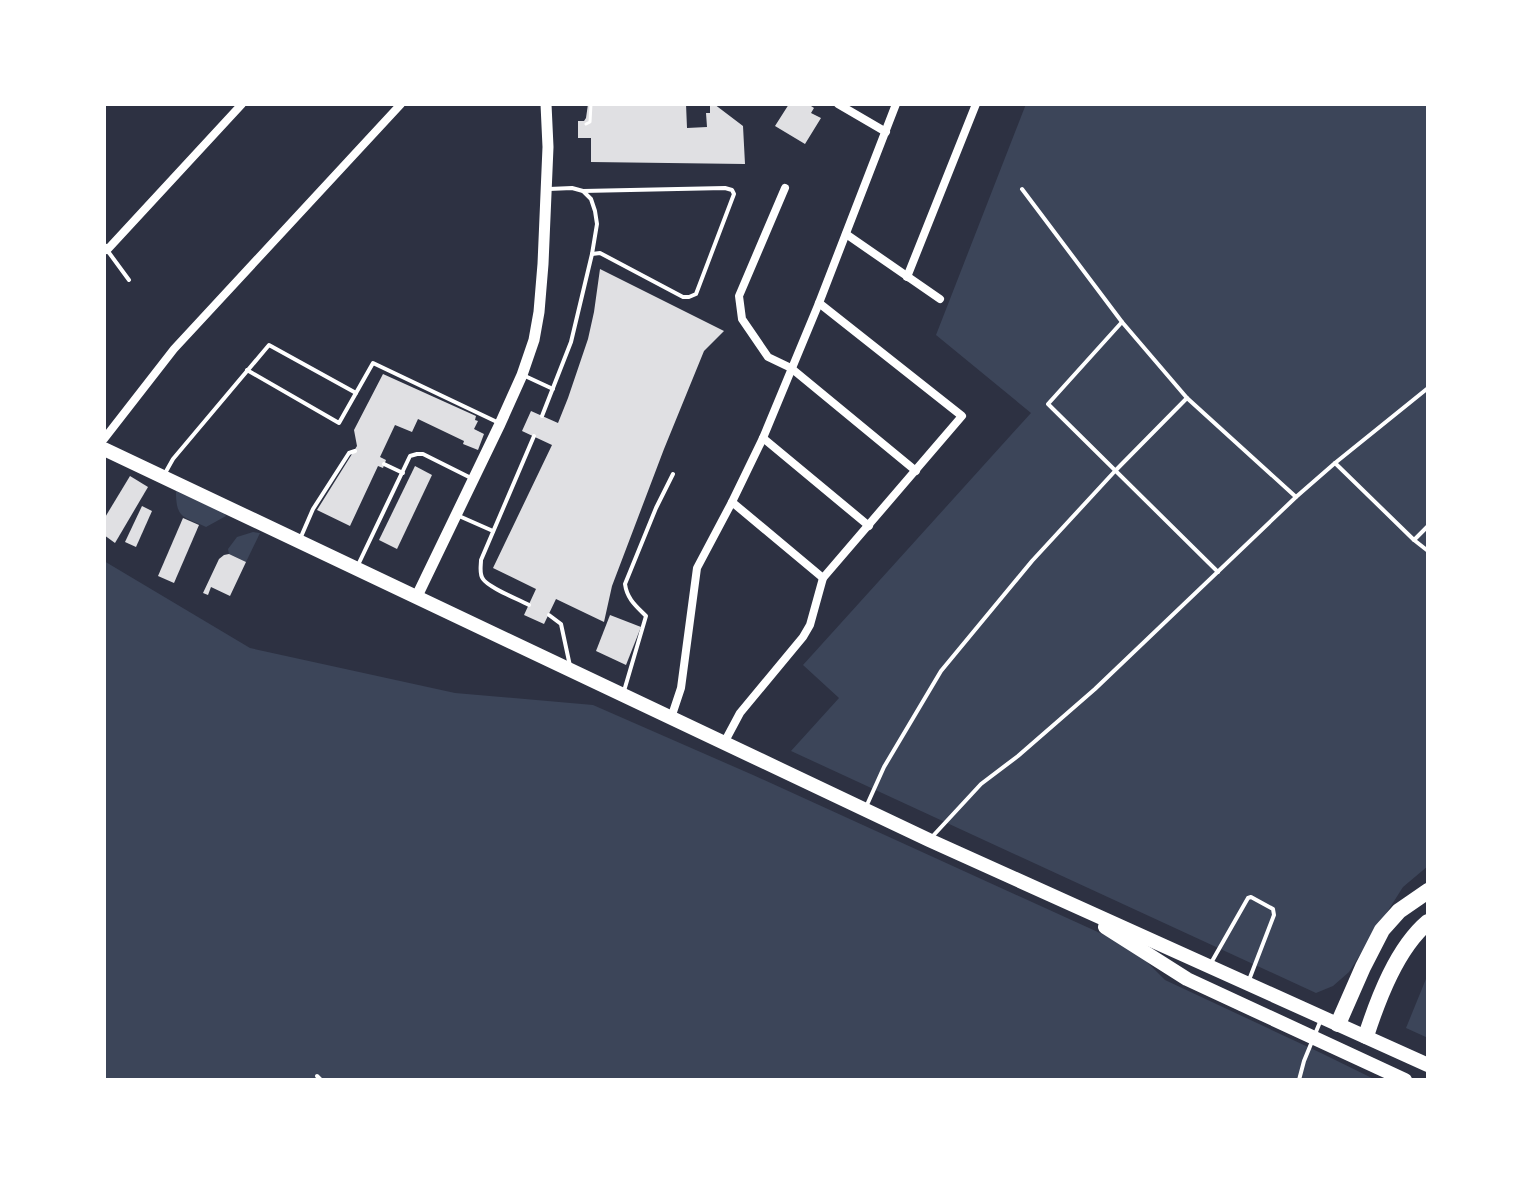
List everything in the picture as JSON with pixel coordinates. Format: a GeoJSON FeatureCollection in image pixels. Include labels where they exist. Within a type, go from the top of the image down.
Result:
{"type":"FeatureCollection","features":[{"type":"Feature","properties":{"kind":"highway"},"geometry":{"type":"LineString","coordinates":[[1338,1024],[1382,930],[1399,911],[1428,891]]}},
{"type":"Feature","properties":{"kind":"highway"},"geometry":{"type":"LineString","coordinates":[[1366,1036],[1384,985],[1418,931],[1428,922]]}},
{"type":"Feature","properties":{"kind":"main road"},"geometry":{"type":"LineString","coordinates":[[104,449],[929,840],[1428,1065]]}},
{"type":"Feature","properties":{"kind":"main road"},"geometry":{"type":"LineString","coordinates":[[1068,903],[1187,979],[1405,1080]]}},
{"type":"Feature","properties":{"kind":"main road"},"geometry":{"type":"LineString","coordinates":[[1329,1045],[1338,1024]]}},
{"type":"Feature","properties":{"kind":"main road"},"geometry":{"type":"LineString","coordinates":[[1356,1058],[1366,1036]]}},
{"type":"Feature","properties":{"kind":"street"},"geometry":{"type":"LineString","coordinates":[[106,248],[242,104]]}},
{"type":"Feature","properties":{"kind":"street"},"geometry":{"type":"LineString","coordinates":[[104,439],[174,349],[401,104]]}},
{"type":"Feature","properties":{"kind":"street"},"geometry":{"type":"LineString","coordinates":[[417,596],[500,424],[534,340],[539,312],[547,189],[546,104]]}},
{"type":"Feature","properties":{"kind":"street"},"geometry":{"type":"LineString","coordinates":[[838,104],[886,132]]}},
{"type":"Feature","properties":{"kind":"street"},"geometry":{"type":"LineString","coordinates":[[671,718],[681,688],[697,568],[763,438],[896,104]]}},
{"type":"Feature","properties":{"kind":"street"},"geometry":{"type":"LineString","coordinates":[[907,277],[976,104]]}},
{"type":"Feature","properties":{"kind":"street"},"geometry":{"type":"LineString","coordinates":[[785,188],[739,296],[742,319],[768,357],[791,368],[916,471]]}},
{"type":"Feature","properties":{"kind":"street"},"geometry":{"type":"LineString","coordinates":[[846,234],[940,299]]}},
{"type":"Feature","properties":{"kind":"street"},"geometry":{"type":"LineString","coordinates":[[724,743],[740,713],[803,637],[810,625],[823,578],[962,416],[819,303]]}},
{"type":"Feature","properties":{"kind":"street"},"geometry":{"type":"LineString","coordinates":[[763,438],[869,526]]}},
{"type":"Feature","properties":{"kind":"street"},"geometry":{"type":"LineString","coordinates":[[732,502],[823,578]]}},
{"type":"Feature","properties":{"kind":"lane"},"geometry":{"type":"LineString","coordinates":[[547,189],[725,188],[734,194],[696,294],[689,297],[683,297],[600,253],[592,254]]}},
{"type":"Feature","properties":{"kind":"lane"},"geometry":{"type":"LineString","coordinates":[[1022,189],[1122,322],[1187,398],[1296,497]]}},
{"type":"Feature","properties":{"kind":"lane"},"geometry":{"type":"LineString","coordinates":[[542,416],[571,342],[592,254],[597,224],[591,199],[583,191]]}},
{"type":"Feature","properties":{"kind":"lane"},"geometry":{"type":"LineString","coordinates":[[106,248],[129,280]]}},
{"type":"Feature","properties":{"kind":"lane"},"geometry":{"type":"LineString","coordinates":[[1122,322],[1048,404],[1218,572]]}},
{"type":"Feature","properties":{"kind":"lane"},"geometry":{"type":"LineString","coordinates":[[163,477],[173,459],[269,345],[356,393]]}},
{"type":"Feature","properties":{"kind":"lane"},"geometry":{"type":"LineString","coordinates":[[247,370],[339,423],[373,363],[500,424]]}},
{"type":"Feature","properties":{"kind":"lane"},"geometry":{"type":"LineString","coordinates":[[522,375],[553,389]]}},
{"type":"Feature","properties":{"kind":"lane"},"geometry":{"type":"LineString","coordinates":[[929,840],[981,784],[1095,689],[1296,497],[1428,388]]}},
{"type":"Feature","properties":{"kind":"lane"},"geometry":{"type":"LineString","coordinates":[[865,809],[884,767],[941,671],[1032,561],[1187,398]]}},
{"type":"Feature","properties":{"kind":"lane"},"geometry":{"type":"LineString","coordinates":[[529,605],[483,579],[480,571],[481,560],[534,436]]}},
{"type":"Feature","properties":{"kind":"lane"},"geometry":{"type":"LineString","coordinates":[[299,541],[313,509],[349,453],[355,451]]}},
{"type":"Feature","properties":{"kind":"lane"},"geometry":{"type":"LineString","coordinates":[[356,568],[410,456],[423,454],[473,479]]}},
{"type":"Feature","properties":{"kind":"lane"},"geometry":{"type":"LineString","coordinates":[[1335,463],[1428,551]]}},
{"type":"Feature","properties":{"kind":"lane"},"geometry":{"type":"LineString","coordinates":[[384,464],[403,473]]}},
{"type":"Feature","properties":{"kind":"lane"},"geometry":{"type":"LineString","coordinates":[[623,694],[646,616],[633,604],[625,584],[673,474]]}},
{"type":"Feature","properties":{"kind":"lane"},"geometry":{"type":"LineString","coordinates":[[457,515],[493,531]]}},
{"type":"Feature","properties":{"kind":"lane"},"geometry":{"type":"LineString","coordinates":[[1414,540],[1428,526]]}},
{"type":"Feature","properties":{"kind":"lane"},"geometry":{"type":"LineString","coordinates":[[549,615],[557,619],[564,630],[570,669]]}},
{"type":"Feature","properties":{"kind":"lane"},"geometry":{"type":"LineString","coordinates":[[1210,965],[1251,897],[1273,909],[1274,915],[1248,982]]}},
{"type":"Feature","properties":{"kind":"lane"},"geometry":{"type":"LineString","coordinates":[[1299,1080],[1323,1016]]}},
{"type":"Feature","properties":{"kind":"path"},"geometry":{"type":"LineString","coordinates":[[586,124],[590,122],[591,104]]}},
{"type":"Feature","properties":{"kind":"shaded area"},"geometry":{"type":"Polygon","coordinates":[[[1026,104],[1428,104],[1428,866],[1403,887],[1349,972],[1333,986],[1316,993],[791,751],[839,698],[803,665],[1031,413],[936,335],[1026,104]]]}},
{"type":"Feature","properties":{"kind":"shaded area"},"geometry":{"type":"Polygon","coordinates":[[[176,491],[226,516],[206,527],[186,518],[177,507],[176,491]]]}},
{"type":"Feature","properties":{"kind":"shaded area"},"geometry":{"type":"Polygon","coordinates":[[[260,533],[246,562],[229,554],[228,549],[237,537],[260,533]]]}},
{"type":"Feature","properties":{"kind":"shaded area"},"geometry":{"type":"Polygon","coordinates":[[[104,561],[250,648],[455,693],[593,705],[1133,948],[1165,980],[1376,1080],[104,1080],[104,561]]]}},
{"type":"Feature","properties":{"kind":"shaded area"},"geometry":{"type":"Polygon","coordinates":[[[1428,974],[1428,1038],[1406,1028],[1428,974]]]}},
{"type":"Feature","properties":{"kind":"building"},"geometry":{"type":"Polygon","coordinates":[[[588,104],[686,104],[687,128],[707,127],[706,113],[710,113],[710,104],[714,104],[743,126],[745,164],[591,162],[591,138],[578,138],[578,121],[586,118],[588,104]]]}},
{"type":"Feature","properties":{"kind":"building"},"geometry":{"type":"Polygon","coordinates":[[[789,104],[808,104],[814,108],[811,113],[821,118],[805,144],[775,126],[789,104]]]}},
{"type":"Feature","properties":{"kind":"building"},"geometry":{"type":"Polygon","coordinates":[[[600,269],[724,331],[704,351],[612,586],[604,622],[556,599],[544,624],[524,615],[536,589],[493,568],[552,445],[522,431],[531,411],[558,423],[588,339],[600,269]]]}},
{"type":"Feature","properties":{"kind":"building"},"geometry":{"type":"Polygon","coordinates":[[[383,374],[476,416],[475,420],[478,421],[474,429],[484,434],[478,450],[418,419],[412,432],[395,425],[380,457],[386,460],[383,468],[378,466],[350,526],[317,510],[357,446],[354,430],[383,374]]]}},
{"type":"Feature","properties":{"kind":"building"},"geometry":{"type":"Polygon","coordinates":[[[415,466],[432,475],[397,549],[379,540],[415,466]]]}},
{"type":"Feature","properties":{"kind":"building"},"geometry":{"type":"Polygon","coordinates":[[[130,476],[148,487],[115,543],[104,535],[104,519],[130,476]]]}},
{"type":"Feature","properties":{"kind":"building"},"geometry":{"type":"Polygon","coordinates":[[[142,506],[152,511],[136,547],[125,542],[142,506]]]}},
{"type":"Feature","properties":{"kind":"building"},"geometry":{"type":"Polygon","coordinates":[[[183,518],[199,525],[174,583],[158,576],[183,518]]]}},
{"type":"Feature","properties":{"kind":"building"},"geometry":{"type":"Polygon","coordinates":[[[229,554],[246,562],[230,596],[211,587],[208,595],[203,593],[219,559],[229,554]]]}},
{"type":"Feature","properties":{"kind":"building"},"geometry":{"type":"Polygon","coordinates":[[[610,615],[641,627],[626,665],[596,651],[610,615]]]}}]}
